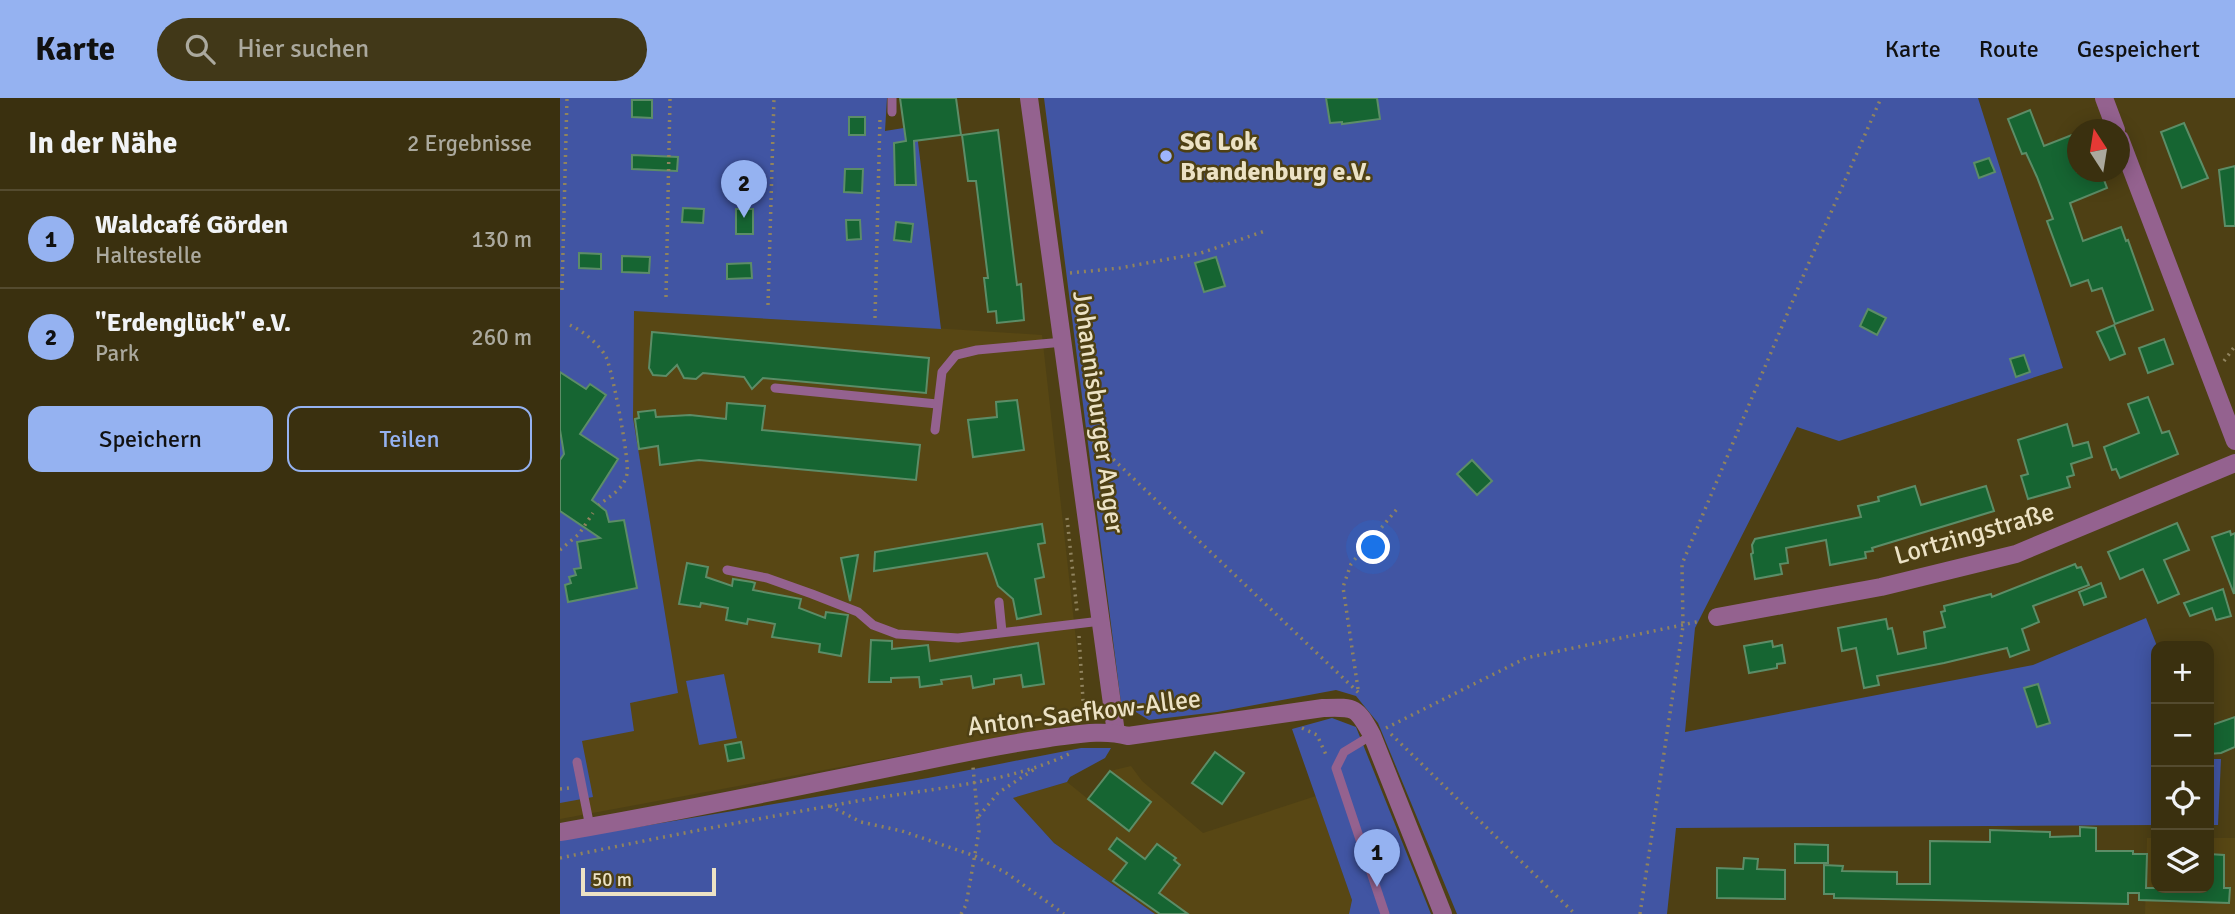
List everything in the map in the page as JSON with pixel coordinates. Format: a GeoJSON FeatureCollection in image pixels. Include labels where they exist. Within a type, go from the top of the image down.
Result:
{"type":"FeatureCollection","features":[{"type":"Feature","properties":{"kind":"street","name":"Johannisburger Anger"},"geometry":{"type":"LineString","coordinates":[[1029,98],[1116,733]]}},
{"type":"Feature","properties":{"kind":"street"},"geometry":{"type":"LineString","coordinates":[[2104,98],[2112,119]]}},
{"type":"Feature","properties":{"kind":"street"},"geometry":{"type":"LineString","coordinates":[[2130,168],[2235,441]]}},
{"type":"Feature","properties":{"kind":"street","name":"Lortzingstraße"},"geometry":{"type":"LineString","coordinates":[[1717,617],[1881,587],[2016,554],[2235,463]]}},
{"type":"Feature","properties":{"kind":"street","name":"Anton-Saefkow-Allee"},"geometry":{"type":"LineString","coordinates":[[560,832],[971,751],[1085,733],[1116,733],[1128,736],[1323,708],[1347,707],[1360,712],[1372,734],[1443,914]]}},
{"type":"Feature","properties":{"kind":"lane"},"geometry":{"type":"LineString","coordinates":[[892,98],[892,112]]}},
{"type":"Feature","properties":{"kind":"lane"},"geometry":{"type":"LineString","coordinates":[[935,430],[942,372],[956,355],[977,350],[1063,342]]}},
{"type":"Feature","properties":{"kind":"lane"},"geometry":{"type":"LineString","coordinates":[[775,388],[937,404]]}},
{"type":"Feature","properties":{"kind":"lane"},"geometry":{"type":"LineString","coordinates":[[727,570],[767,578],[812,594],[858,612],[873,625],[897,634],[958,638],[1101,621]]}},
{"type":"Feature","properties":{"kind":"lane"},"geometry":{"type":"LineString","coordinates":[[999,602],[1002,632]]}},
{"type":"Feature","properties":{"kind":"lane"},"geometry":{"type":"LineString","coordinates":[[1372,734],[1344,752],[1336,768],[1385,914]]}},
{"type":"Feature","properties":{"kind":"lane"},"geometry":{"type":"LineString","coordinates":[[577,762],[590,827]]}},
{"type":"Feature","properties":{"kind":"path"},"geometry":{"type":"LineString","coordinates":[[562,290],[567,98]]}},
{"type":"Feature","properties":{"kind":"path"},"geometry":{"type":"LineString","coordinates":[[666,297],[670,98]]}},
{"type":"Feature","properties":{"kind":"path"},"geometry":{"type":"LineString","coordinates":[[768,305],[774,98]]}},
{"type":"Feature","properties":{"kind":"path"},"geometry":{"type":"LineString","coordinates":[[1640,914],[1683,626],[1682,564],[1881,98]]}},
{"type":"Feature","properties":{"kind":"path"},"geometry":{"type":"LineString","coordinates":[[875,318],[880,112]]}},
{"type":"Feature","properties":{"kind":"path"},"geometry":{"type":"LineString","coordinates":[[1053,275],[1120,268],[1201,253],[1265,231]]}},
{"type":"Feature","properties":{"kind":"path"},"geometry":{"type":"LineString","coordinates":[[570,325],[582,330],[607,358],[628,453],[627,473],[622,486],[599,505]]}},
{"type":"Feature","properties":{"kind":"path"},"geometry":{"type":"LineString","coordinates":[[1073,421],[1358,690],[1365,700]]}},
{"type":"Feature","properties":{"kind":"path"},"geometry":{"type":"LineString","coordinates":[[1358,690],[1343,587],[1351,564],[1397,509]]}},
{"type":"Feature","properties":{"kind":"path"},"geometry":{"type":"LineString","coordinates":[[560,550],[579,534],[593,513]]}},
{"type":"Feature","properties":{"kind":"path"},"geometry":{"type":"LineString","coordinates":[[1067,518],[1078,624],[1084,725]]}},
{"type":"Feature","properties":{"kind":"path"},"geometry":{"type":"LineString","coordinates":[[1575,914],[1385,729],[1526,659],[1717,617]]}},
{"type":"Feature","properties":{"kind":"path"},"geometry":{"type":"LineString","coordinates":[[1296,726],[1317,735],[1330,766]]}},
{"type":"Feature","properties":{"kind":"path"},"geometry":{"type":"LineString","coordinates":[[961,914],[966,905],[979,831],[971,751]]}},
{"type":"Feature","properties":{"kind":"path"},"geometry":{"type":"LineString","coordinates":[[979,816],[998,793],[1038,767],[1073,752]]}},
{"type":"Feature","properties":{"kind":"path"},"geometry":{"type":"LineString","coordinates":[[560,858],[1038,767]]}},
{"type":"Feature","properties":{"kind":"path"},"geometry":{"type":"LineString","coordinates":[[830,806],[861,822],[902,831],[975,856],[1008,874],[1064,914]]}},
{"type":"Feature","properties":{"kind":"shaded area"},"geometry":{"type":"Polygon","coordinates":[[[560,98],[887,98],[885,131],[916,126],[941,329],[634,311],[633,418],[678,693],[630,703],[634,731],[582,741],[593,797],[560,803],[560,98]]]}},
{"type":"Feature","properties":{"kind":"shaded area"},"geometry":{"type":"Polygon","coordinates":[[[1044,98],[1978,98],[2063,368],[1839,441],[1797,427],[1695,628],[1685,732],[2033,665],[2146,618],[2155,641],[2151,641],[2151,825],[1676,828],[1667,914],[1457,914],[1378,723],[1356,696],[1336,690],[1217,712],[1149,720],[1121,703],[1044,98]]]}},
{"type":"Feature","properties":{"kind":"shaded area"},"geometry":{"type":"Polygon","coordinates":[[[560,304],[1042,335],[1083,722],[560,819],[560,304]]]}},
{"type":"Feature","properties":{"kind":"shaded area"},"geometry":{"type":"Polygon","coordinates":[[[724,674],[737,738],[699,745],[686,681],[724,674]]]}},
{"type":"Feature","properties":{"kind":"shaded area"},"geometry":{"type":"Polygon","coordinates":[[[1332,718],[1356,727],[1431,914],[1349,914],[1352,900],[1292,729],[1332,718]]]}},
{"type":"Feature","properties":{"kind":"shaded area"},"geometry":{"type":"Polygon","coordinates":[[[1081,748],[1111,748],[1105,758],[1070,777],[1067,782],[1013,798],[1054,843],[1155,914],[560,914],[560,840],[928,778],[1081,748]]]}},
{"type":"Feature","properties":{"kind":"shaded area"},"geometry":{"type":"Polygon","coordinates":[[[2214,759],[2221,759],[2218,825],[2214,825],[2214,759]]]}},
{"type":"Feature","properties":{"kind":"shaded area"},"geometry":{"type":"Polygon","coordinates":[[[1131,766],[1142,781],[1203,833],[1316,796],[1352,900],[1349,914],[1155,914],[1054,843],[1012,798],[1067,782],[1088,799],[1110,771],[1131,766]]]}},
{"type":"Feature","properties":{"kind":"shaded area"},"geometry":{"type":"Polygon","coordinates":[[[2147,838],[2151,838],[2151,893],[2214,893],[2214,838],[2235,838],[2235,914],[2145,914],[2147,838]]]}},
{"type":"Feature","properties":{"kind":"building"},"geometry":{"type":"Polygon","coordinates":[[[900,98],[956,98],[961,135],[914,141],[916,185],[895,185],[894,143],[906,141],[900,98]]]}},
{"type":"Feature","properties":{"kind":"building"},"geometry":{"type":"Polygon","coordinates":[[[1326,98],[1377,98],[1380,119],[1330,123],[1326,98]]]}},
{"type":"Feature","properties":{"kind":"building"},"geometry":{"type":"Polygon","coordinates":[[[632,100],[652,100],[652,118],[632,117],[632,100]]]}},
{"type":"Feature","properties":{"kind":"building"},"geometry":{"type":"Polygon","coordinates":[[[2030,110],[2044,146],[2067,137],[2067,182],[2105,182],[2107,188],[2070,203],[2083,241],[2121,227],[2153,310],[2115,324],[2102,288],[2092,291],[2088,280],[2071,286],[2047,221],[2053,219],[2037,177],[2026,153],[2022,154],[2008,119],[2030,110]]]}},
{"type":"Feature","properties":{"kind":"building"},"geometry":{"type":"Polygon","coordinates":[[[849,117],[865,117],[865,135],[849,135],[849,117]]]}},
{"type":"Feature","properties":{"kind":"building"},"geometry":{"type":"Polygon","coordinates":[[[2184,123],[2208,178],[2182,188],[2161,132],[2184,123]]]}},
{"type":"Feature","properties":{"kind":"building"},"geometry":{"type":"Polygon","coordinates":[[[998,130],[1017,285],[1021,284],[1024,320],[997,323],[996,311],[988,312],[984,278],[988,278],[976,181],[968,181],[962,135],[998,130]]]}},
{"type":"Feature","properties":{"kind":"building"},"geometry":{"type":"Polygon","coordinates":[[[632,155],[678,157],[677,171],[632,169],[632,155]]]}},
{"type":"Feature","properties":{"kind":"building"},"geometry":{"type":"Polygon","coordinates":[[[1989,158],[1995,172],[1979,178],[1974,163],[1989,158]]]}},
{"type":"Feature","properties":{"kind":"building"},"geometry":{"type":"Polygon","coordinates":[[[2235,166],[2235,226],[2225,226],[2219,170],[2235,166]]]}},
{"type":"Feature","properties":{"kind":"building"},"geometry":{"type":"Polygon","coordinates":[[[845,169],[863,169],[862,193],[844,192],[845,169]]]}},
{"type":"Feature","properties":{"kind":"building"},"geometry":{"type":"Polygon","coordinates":[[[683,208],[704,209],[703,223],[682,222],[683,208]]]}},
{"type":"Feature","properties":{"kind":"building"},"geometry":{"type":"Polygon","coordinates":[[[736,209],[753,209],[753,234],[736,234],[736,209]]]}},
{"type":"Feature","properties":{"kind":"building"},"geometry":{"type":"Polygon","coordinates":[[[846,220],[860,220],[861,239],[847,240],[846,220]]]}},
{"type":"Feature","properties":{"kind":"building"},"geometry":{"type":"Polygon","coordinates":[[[896,222],[913,224],[911,242],[894,240],[896,222]]]}},
{"type":"Feature","properties":{"kind":"building"},"geometry":{"type":"Polygon","coordinates":[[[579,253],[601,254],[601,269],[579,268],[579,253]]]}},
{"type":"Feature","properties":{"kind":"building"},"geometry":{"type":"Polygon","coordinates":[[[622,256],[650,257],[649,273],[622,272],[622,256]]]}},
{"type":"Feature","properties":{"kind":"building"},"geometry":{"type":"Polygon","coordinates":[[[1216,257],[1225,286],[1204,292],[1195,263],[1216,257]]]}},
{"type":"Feature","properties":{"kind":"building"},"geometry":{"type":"Polygon","coordinates":[[[751,263],[752,278],[727,279],[727,264],[751,263]]]}},
{"type":"Feature","properties":{"kind":"building"},"geometry":{"type":"Polygon","coordinates":[[[1868,309],[1886,318],[1877,335],[1860,326],[1868,309]]]}},
{"type":"Feature","properties":{"kind":"building"},"geometry":{"type":"Polygon","coordinates":[[[2114,325],[2125,354],[2110,360],[2097,332],[2114,325]]]}},
{"type":"Feature","properties":{"kind":"building"},"geometry":{"type":"Polygon","coordinates":[[[652,332],[929,358],[926,393],[763,378],[752,389],[744,377],[703,373],[696,379],[684,378],[677,365],[666,376],[653,375],[649,368],[652,332]]]}},
{"type":"Feature","properties":{"kind":"building"},"geometry":{"type":"Polygon","coordinates":[[[2164,339],[2173,364],[2148,373],[2139,348],[2164,339]]]}},
{"type":"Feature","properties":{"kind":"building"},"geometry":{"type":"Polygon","coordinates":[[[2024,355],[2030,372],[2016,377],[2010,359],[2024,355]]]}},
{"type":"Feature","properties":{"kind":"building"},"geometry":{"type":"Polygon","coordinates":[[[560,372],[586,389],[590,384],[606,395],[580,434],[618,459],[592,500],[606,511],[609,522],[624,520],[637,588],[568,602],[565,585],[571,583],[569,577],[576,575],[574,569],[581,568],[577,542],[600,538],[560,511],[560,460],[564,454],[560,430],[560,372]]]}},
{"type":"Feature","properties":{"kind":"building"},"geometry":{"type":"Polygon","coordinates":[[[2148,397],[2162,433],[2169,431],[2178,454],[2120,478],[2116,469],[2112,470],[2104,447],[2139,433],[2128,404],[2148,397]]]}},
{"type":"Feature","properties":{"kind":"building"},"geometry":{"type":"Polygon","coordinates":[[[1017,400],[1024,450],[973,457],[968,420],[997,417],[996,402],[1017,400]]]}},
{"type":"Feature","properties":{"kind":"building"},"geometry":{"type":"Polygon","coordinates":[[[727,403],[765,406],[762,430],[920,445],[916,480],[699,460],[660,465],[658,446],[639,449],[635,419],[639,418],[638,412],[655,410],[656,417],[690,415],[726,419],[727,403]]]}},
{"type":"Feature","properties":{"kind":"building"},"geometry":{"type":"Polygon","coordinates":[[[2067,424],[2073,446],[2088,442],[2092,457],[2071,464],[2074,475],[2067,477],[2070,487],[2028,499],[2021,476],[2028,474],[2018,440],[2067,424]]]}},
{"type":"Feature","properties":{"kind":"building"},"geometry":{"type":"Polygon","coordinates":[[[1472,460],[1492,481],[1477,495],[1457,474],[1472,460]]]}},
{"type":"Feature","properties":{"kind":"building"},"geometry":{"type":"Polygon","coordinates":[[[1915,486],[1921,505],[1986,486],[1994,511],[1872,548],[1873,551],[1865,552],[1866,558],[1830,565],[1826,540],[1786,548],[1788,563],[1780,564],[1782,574],[1755,579],[1751,554],[1755,539],[1861,517],[1858,506],[1879,501],[1878,497],[1915,486]]]}},
{"type":"Feature","properties":{"kind":"building"},"geometry":{"type":"Polygon","coordinates":[[[2177,523],[2189,550],[2164,560],[2179,594],[2158,603],[2143,569],[2120,579],[2108,552],[2177,523]]]}},
{"type":"Feature","properties":{"kind":"building"},"geometry":{"type":"Polygon","coordinates":[[[1042,524],[1045,543],[1038,544],[1044,577],[1035,579],[1041,614],[1017,619],[1013,599],[998,586],[987,553],[874,571],[875,552],[1042,524]]]}},
{"type":"Feature","properties":{"kind":"building"},"geometry":{"type":"Polygon","coordinates":[[[2230,531],[2231,535],[2235,533],[2234,594],[2212,537],[2230,531]]]}},
{"type":"Feature","properties":{"kind":"building"},"geometry":{"type":"Polygon","coordinates":[[[858,555],[850,601],[841,558],[858,555]]]}},
{"type":"Feature","properties":{"kind":"building"},"geometry":{"type":"Polygon","coordinates":[[[687,563],[708,567],[706,577],[732,586],[733,579],[752,582],[755,583],[753,590],[801,599],[799,608],[825,618],[826,612],[848,615],[841,656],[819,652],[820,644],[772,637],[775,624],[748,619],[747,624],[726,620],[728,608],[701,603],[700,607],[679,604],[687,563]]]}},
{"type":"Feature","properties":{"kind":"building"},"geometry":{"type":"Polygon","coordinates":[[[2075,564],[2077,568],[2081,567],[2089,585],[2033,606],[2039,622],[2022,629],[2029,650],[2010,657],[2007,648],[1877,676],[1879,685],[1864,688],[1856,648],[1842,651],[1838,628],[1886,619],[1888,629],[1892,628],[1898,654],[1926,648],[1924,632],[1945,627],[1941,612],[1945,611],[1944,606],[1991,594],[1992,597],[2075,564]]]}},
{"type":"Feature","properties":{"kind":"building"},"geometry":{"type":"Polygon","coordinates":[[[2101,583],[2106,597],[2084,605],[2079,592],[2101,583]]]}},
{"type":"Feature","properties":{"kind":"building"},"geometry":{"type":"Polygon","coordinates":[[[2223,589],[2231,616],[2216,620],[2212,608],[2190,616],[2184,603],[2223,589]]]}},
{"type":"Feature","properties":{"kind":"building"},"geometry":{"type":"Polygon","coordinates":[[[871,640],[892,641],[892,649],[928,645],[930,661],[1038,643],[1044,684],[1023,687],[1021,675],[994,679],[994,684],[973,688],[971,676],[941,680],[942,684],[920,687],[919,677],[891,678],[891,682],[869,682],[871,640]]]}},
{"type":"Feature","properties":{"kind":"building"},"geometry":{"type":"Polygon","coordinates":[[[1772,641],[1773,647],[1782,645],[1785,663],[1777,664],[1777,668],[1749,673],[1744,646],[1772,641]]]}},
{"type":"Feature","properties":{"kind":"building"},"geometry":{"type":"Polygon","coordinates":[[[2038,684],[2050,723],[2037,727],[2024,688],[2038,684]]]}},
{"type":"Feature","properties":{"kind":"building"},"geometry":{"type":"Polygon","coordinates":[[[2235,717],[2235,747],[2214,754],[2214,724],[2235,717]]]}},
{"type":"Feature","properties":{"kind":"building"},"geometry":{"type":"Polygon","coordinates":[[[741,742],[744,758],[728,761],[725,745],[741,742]]]}},
{"type":"Feature","properties":{"kind":"building"},"geometry":{"type":"Polygon","coordinates":[[[1215,752],[1244,773],[1222,804],[1192,783],[1215,752]]]}},
{"type":"Feature","properties":{"kind":"building"},"geometry":{"type":"Polygon","coordinates":[[[1110,771],[1151,802],[1129,831],[1088,799],[1110,771]]]}},
{"type":"Feature","properties":{"kind":"building"},"geometry":{"type":"Polygon","coordinates":[[[2080,827],[2096,828],[2096,851],[2133,851],[2133,854],[2147,854],[2146,888],[2151,888],[2151,893],[2214,893],[2214,854],[2224,855],[2224,888],[2230,888],[2229,903],[2139,900],[2139,893],[2128,893],[2128,904],[1834,898],[1834,894],[1824,894],[1824,865],[1843,866],[1842,871],[1897,872],[1897,884],[1930,884],[1930,841],[1990,842],[1990,830],[2050,832],[2050,837],[2080,836],[2080,827]]]}},
{"type":"Feature","properties":{"kind":"building"},"geometry":{"type":"Polygon","coordinates":[[[1117,838],[1145,859],[1157,844],[1176,858],[1174,860],[1180,865],[1159,893],[1188,914],[1160,914],[1113,881],[1127,863],[1109,849],[1117,838]]]}},
{"type":"Feature","properties":{"kind":"building"},"geometry":{"type":"Polygon","coordinates":[[[1795,844],[1828,845],[1828,863],[1795,863],[1795,844]]]}},
{"type":"Feature","properties":{"kind":"building"},"geometry":{"type":"Polygon","coordinates":[[[1744,858],[1758,859],[1757,869],[1785,870],[1785,899],[1717,898],[1717,868],[1743,869],[1744,858]]]}},
{"type":"Feature","properties":{"kind":"place","name":"SG Lok Brandenburg e.V."},"geometry":{"type":"Point","coordinates":[1166,156]}},
{"type":"Feature","properties":{"kind":"place","name":"\"Erdenglück\" e.V."},"geometry":{"type":"Point","coordinates":[744,218]}},
{"type":"Feature","properties":{"kind":"place","name":"Waldcafé Görden"},"geometry":{"type":"Point","coordinates":[1377,887]}}]}
